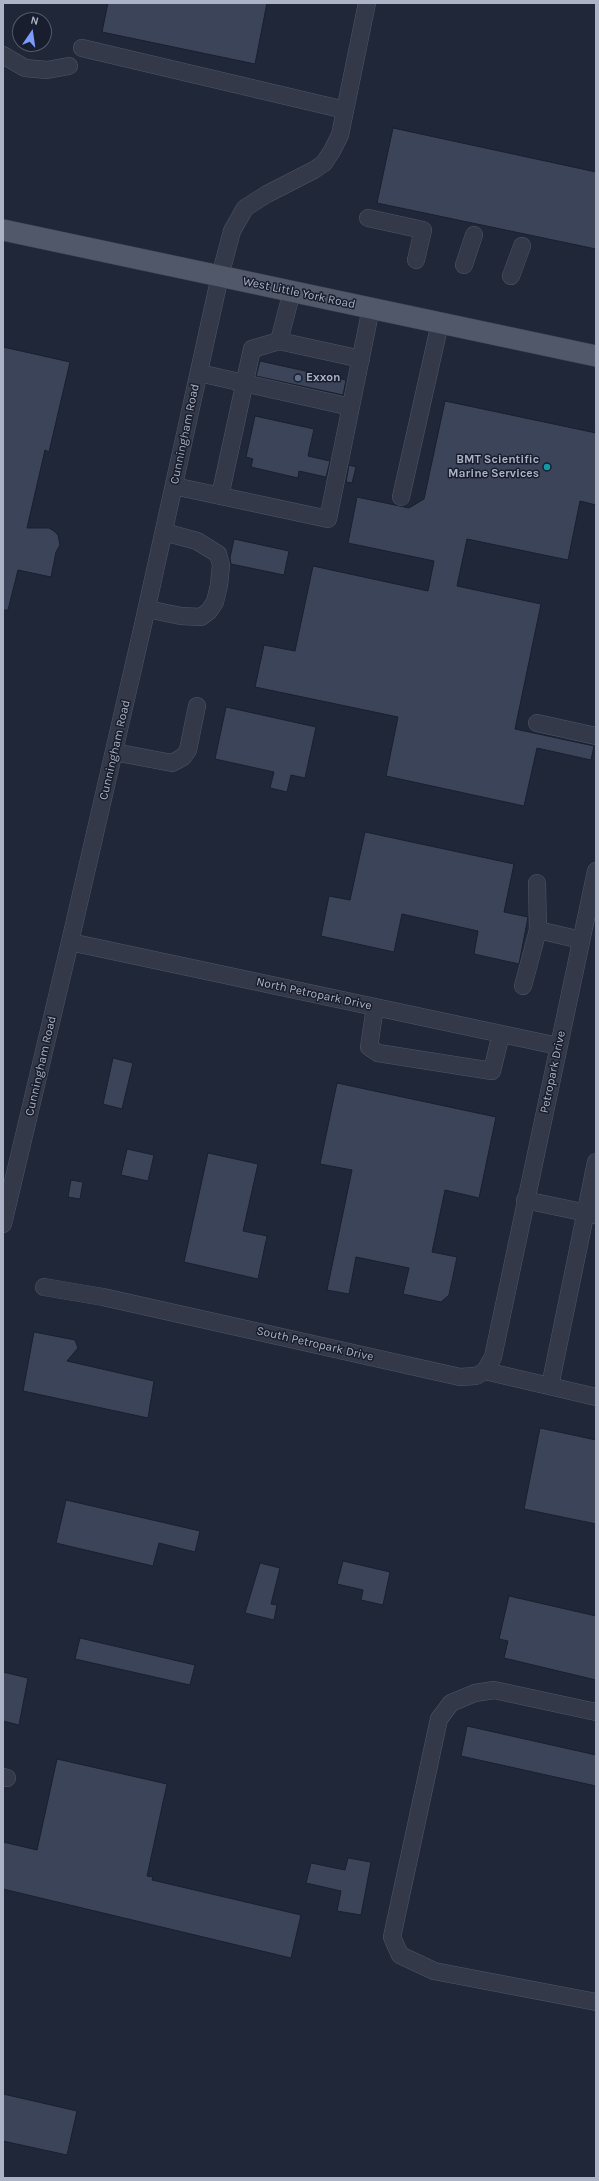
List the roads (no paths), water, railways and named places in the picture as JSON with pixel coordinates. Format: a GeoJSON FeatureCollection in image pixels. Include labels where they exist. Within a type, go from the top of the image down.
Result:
{"type":"FeatureCollection","features":[{"type":"Feature","properties":{"kind":"main road","name":"West Little York Road"},"geometry":{"type":"LineString","coordinates":[[3,230],[596,356]]}},
{"type":"Feature","properties":{"kind":"street","name":"Cunningham Road"},"geometry":{"type":"LineString","coordinates":[[3,1224],[147,609],[220,276],[232,231],[245,208],[267,194],[295,181],[324,163],[340,135],[367,3]]}},
{"type":"Feature","properties":{"kind":"street"},"geometry":{"type":"LineString","coordinates":[[82,48],[345,110]]}},
{"type":"Feature","properties":{"kind":"street"},"geometry":{"type":"LineString","coordinates":[[3,55],[25,68],[47,70],[69,66]]}},
{"type":"Feature","properties":{"kind":"street"},"geometry":{"type":"LineString","coordinates":[[368,218],[423,230],[416,260]]}},
{"type":"Feature","properties":{"kind":"street"},"geometry":{"type":"LineString","coordinates":[[464,265],[474,235]]}},
{"type":"Feature","properties":{"kind":"street"},"geometry":{"type":"LineString","coordinates":[[511,276],[522,246]]}},
{"type":"Feature","properties":{"kind":"street"},"geometry":{"type":"LineString","coordinates":[[279,342],[292,291]]}},
{"type":"Feature","properties":{"kind":"street"},"geometry":{"type":"LineString","coordinates":[[174,486],[328,519],[371,308]]}},
{"type":"Feature","properties":{"kind":"street"},"geometry":{"type":"LineString","coordinates":[[401,497],[440,323]]}},
{"type":"Feature","properties":{"kind":"street"},"geometry":{"type":"LineString","coordinates":[[220,496],[252,349],[279,342],[361,359]]}},
{"type":"Feature","properties":{"kind":"street"},"geometry":{"type":"LineString","coordinates":[[199,373],[351,407]]}},
{"type":"Feature","properties":{"kind":"street"},"geometry":{"type":"LineString","coordinates":[[147,609],[181,616],[201,616],[209,611],[215,602],[220,585],[221,565],[218,554],[198,541],[164,532]]}},
{"type":"Feature","properties":{"kind":"street"},"geometry":{"type":"LineString","coordinates":[[114,752],[172,763],[183,758],[188,750],[197,706]]}},
{"type":"Feature","properties":{"kind":"street"},"geometry":{"type":"LineString","coordinates":[[537,723],[596,736]]}},
{"type":"Feature","properties":{"kind":"street","name":"Petropark Drive"},"geometry":{"type":"LineString","coordinates":[[485,1371],[494,1357],[558,1046],[587,937],[596,871]]}},
{"type":"Feature","properties":{"kind":"street"},"geometry":{"type":"LineString","coordinates":[[523,986],[538,930],[537,883]]}},
{"type":"Feature","properties":{"kind":"street"},"geometry":{"type":"LineString","coordinates":[[538,930],[587,937]]}},
{"type":"Feature","properties":{"kind":"street","name":"North Petropark Drive"},"geometry":{"type":"LineString","coordinates":[[70,942],[558,1046]]}},
{"type":"Feature","properties":{"kind":"street"},"geometry":{"type":"LineString","coordinates":[[375,1007],[369,1046],[378,1053],[492,1071],[501,1034]]}},
{"type":"Feature","properties":{"kind":"street"},"geometry":{"type":"LineString","coordinates":[[550,1386],[591,1214],[596,1162]]}},
{"type":"Feature","properties":{"kind":"street"},"geometry":{"type":"LineString","coordinates":[[526,1200],[591,1214]]}},
{"type":"Feature","properties":{"kind":"street","name":"South Petropark Drive"},"geometry":{"type":"LineString","coordinates":[[44,1286],[103,1297],[460,1377],[476,1376],[485,1371]]}},
{"type":"Feature","properties":{"kind":"street"},"geometry":{"type":"LineString","coordinates":[[485,1371],[596,1397]]}},
{"type":"Feature","properties":{"kind":"street"},"geometry":{"type":"LineString","coordinates":[[596,1712],[494,1690],[475,1692],[451,1703],[439,1719],[392,1937],[400,1955],[434,1971],[596,2002]]}},
{"type":"Feature","properties":{"kind":"place","name":"Exxon"},"geometry":{"type":"Point","coordinates":[298,378]}},
{"type":"Feature","properties":{"kind":"place","name":"BMT Scientific Marine Services"},"geometry":{"type":"Point","coordinates":[547,467]}}]}
